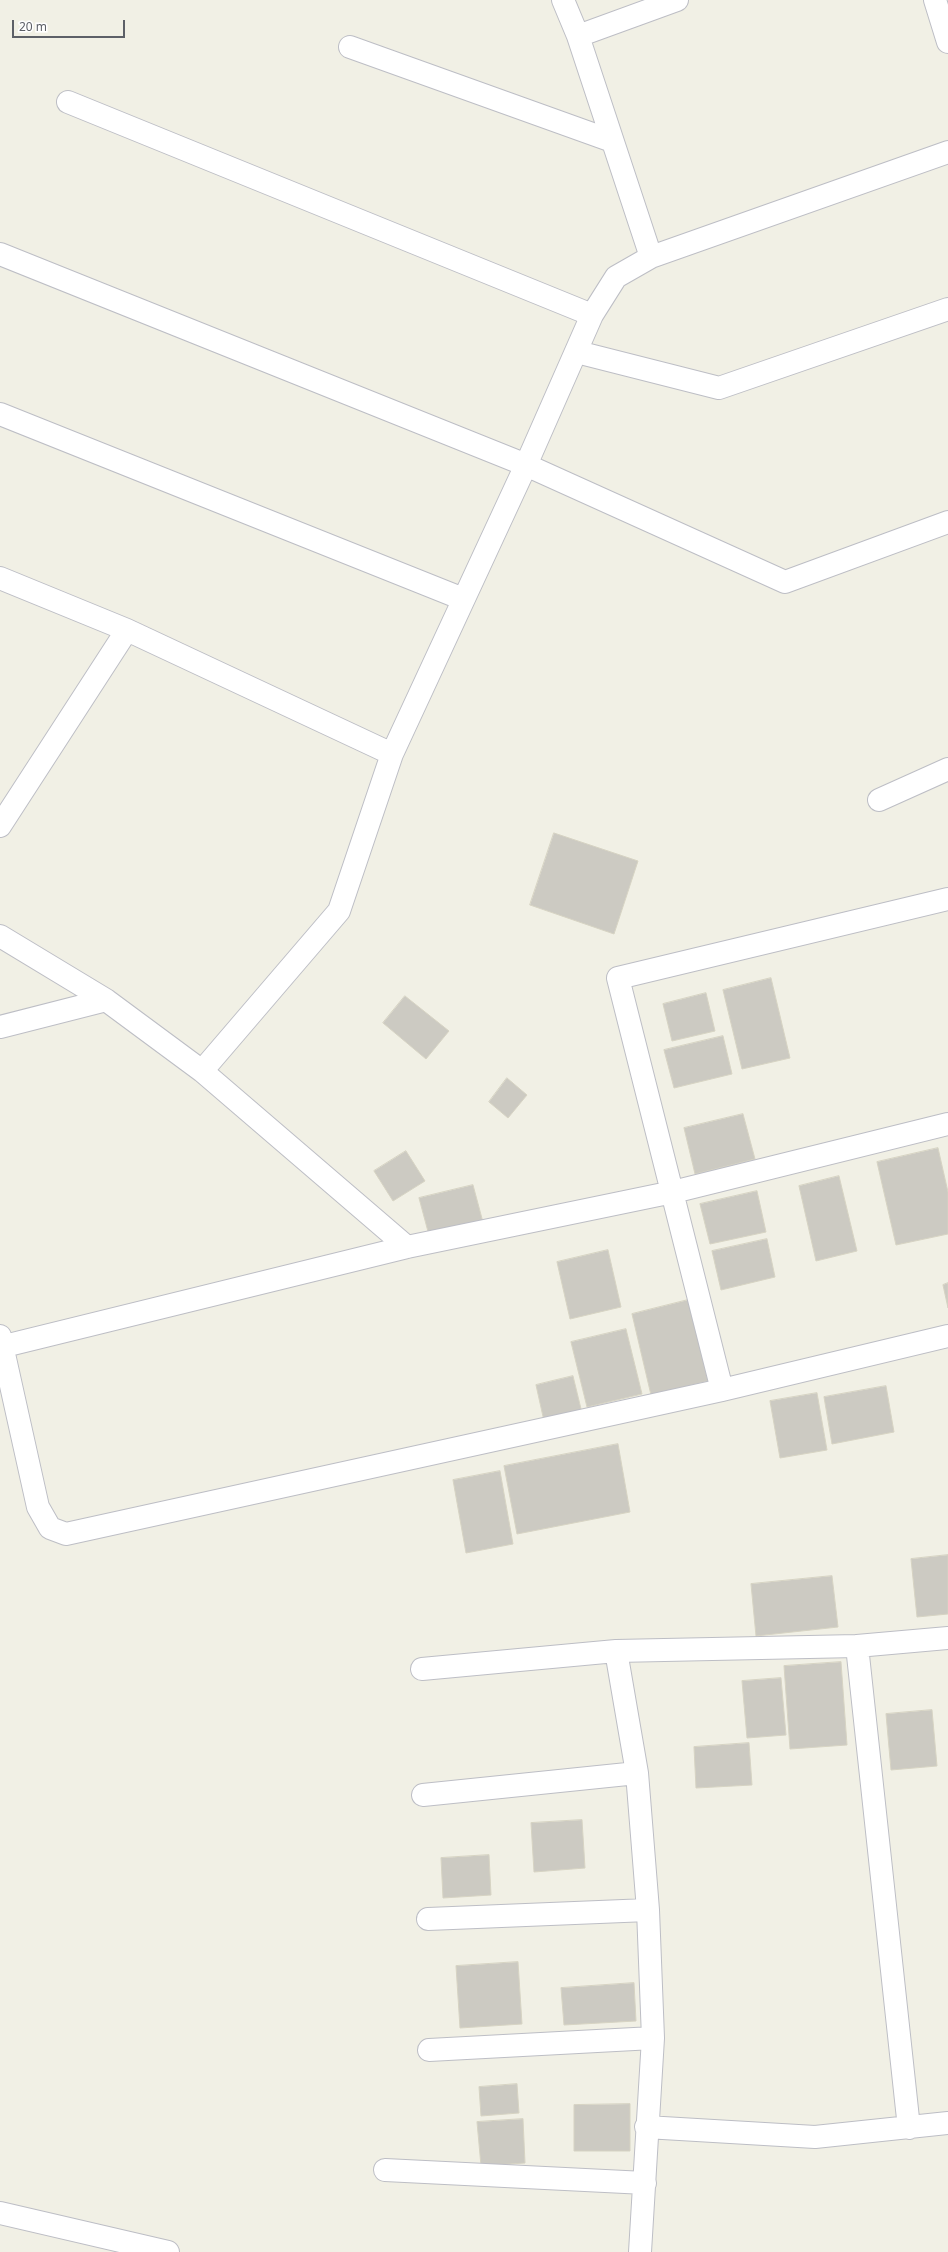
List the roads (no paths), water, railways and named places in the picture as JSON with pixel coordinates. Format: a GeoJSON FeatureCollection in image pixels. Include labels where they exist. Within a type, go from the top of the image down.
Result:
{"type":"FeatureCollection","features":[{"type":"Feature","properties":{"kind":"street"},"geometry":{"type":"LineString","coordinates":[[563,0],[578,36],[651,257]]}},
{"type":"Feature","properties":{"kind":"street"},"geometry":{"type":"LineString","coordinates":[[578,36],[677,0]]}},
{"type":"Feature","properties":{"kind":"street"},"geometry":{"type":"LineString","coordinates":[[935,0],[948,42]]}},
{"type":"Feature","properties":{"kind":"street"},"geometry":{"type":"LineString","coordinates":[[350,47],[612,141]]}},
{"type":"Feature","properties":{"kind":"street"},"geometry":{"type":"LineString","coordinates":[[68,102],[592,315]]}},
{"type":"Feature","properties":{"kind":"street"},"geometry":{"type":"LineString","coordinates":[[202,1071],[339,911],[392,754],[526,465],[592,315],[616,278],[651,257],[948,152]]}},
{"type":"Feature","properties":{"kind":"street"},"geometry":{"type":"LineString","coordinates":[[0,254],[526,465],[785,582],[948,522]]}},
{"type":"Feature","properties":{"kind":"street"},"geometry":{"type":"LineString","coordinates":[[577,352],[719,388],[948,309]]}},
{"type":"Feature","properties":{"kind":"street"},"geometry":{"type":"LineString","coordinates":[[0,414],[463,599]]}},
{"type":"Feature","properties":{"kind":"street"},"geometry":{"type":"LineString","coordinates":[[0,578],[127,630],[392,754]]}},
{"type":"Feature","properties":{"kind":"street"},"geometry":{"type":"LineString","coordinates":[[0,826],[127,630]]}},
{"type":"Feature","properties":{"kind":"street"},"geometry":{"type":"LineString","coordinates":[[879,800],[948,769]]}},
{"type":"Feature","properties":{"kind":"street"},"geometry":{"type":"LineString","coordinates":[[722,1390],[618,978],[948,898]]}},
{"type":"Feature","properties":{"kind":"street"},"geometry":{"type":"LineString","coordinates":[[0,936],[106,1000],[202,1071],[407,1247]]}},
{"type":"Feature","properties":{"kind":"street"},"geometry":{"type":"LineString","coordinates":[[0,1027],[106,1000]]}},
{"type":"Feature","properties":{"kind":"street"},"geometry":{"type":"LineString","coordinates":[[948,1124],[673,1192],[407,1247],[1,1343],[38,1506],[50,1528],[66,1534],[722,1390],[948,1336]]}},
{"type":"Feature","properties":{"kind":"street"},"geometry":{"type":"LineString","coordinates":[[422,1668],[616,1652],[857,1646],[948,1638]]}},
{"type":"Feature","properties":{"kind":"street"},"geometry":{"type":"LineString","coordinates":[[857,1646],[909,2128]]}},
{"type":"Feature","properties":{"kind":"street"},"geometry":{"type":"LineString","coordinates":[[616,1652],[637,1773],[648,1910],[653,2038],[646,2126],[645,2183],[640,2252]]}},
{"type":"Feature","properties":{"kind":"street"},"geometry":{"type":"LineString","coordinates":[[423,1795],[637,1773]]}},
{"type":"Feature","properties":{"kind":"street"},"geometry":{"type":"LineString","coordinates":[[428,1919],[648,1910]]}},
{"type":"Feature","properties":{"kind":"street"},"geometry":{"type":"LineString","coordinates":[[429,2050],[653,2038]]}},
{"type":"Feature","properties":{"kind":"street"},"geometry":{"type":"LineString","coordinates":[[646,2126],[815,2137],[948,2123]]}},
{"type":"Feature","properties":{"kind":"street"},"geometry":{"type":"LineString","coordinates":[[385,2170],[645,2183]]}},
{"type":"Feature","properties":{"kind":"street"},"geometry":{"type":"LineString","coordinates":[[0,2213],[163,2252]]}}]}
